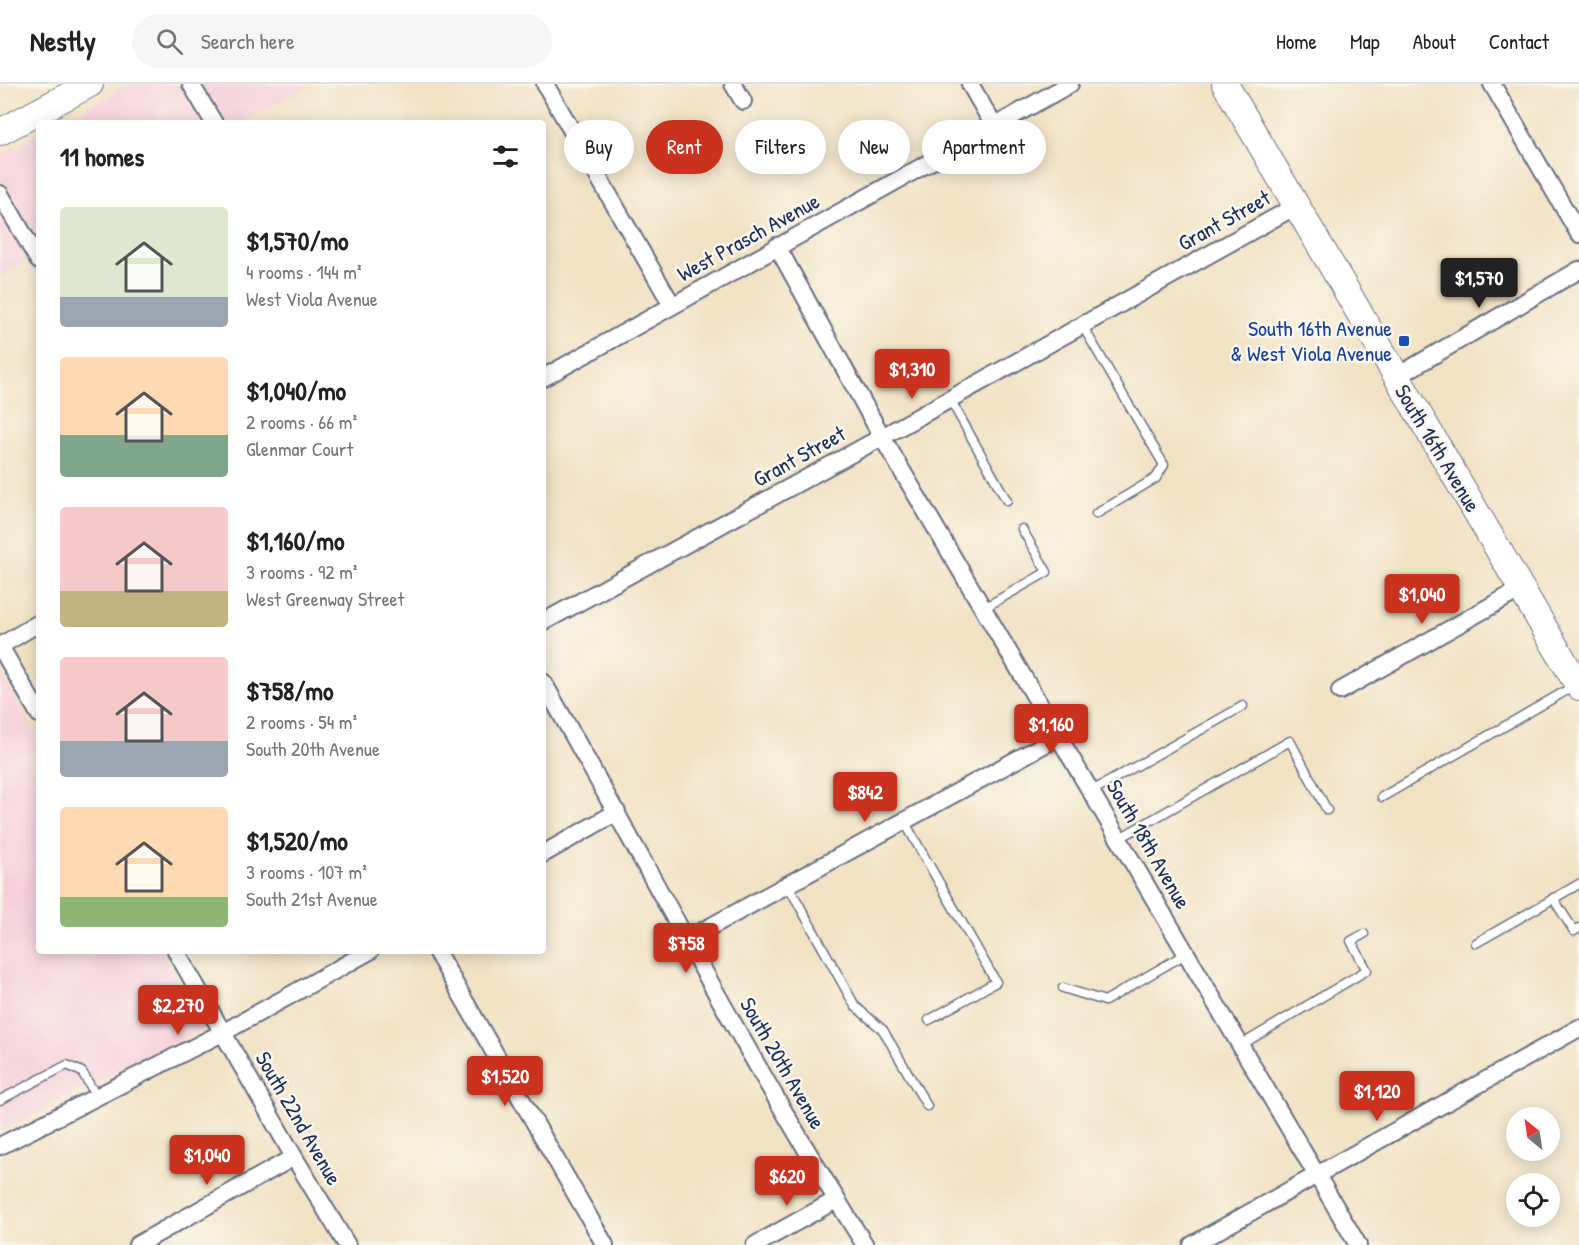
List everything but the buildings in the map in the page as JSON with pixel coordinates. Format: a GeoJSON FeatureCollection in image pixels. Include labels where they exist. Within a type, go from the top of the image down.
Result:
{"type":"FeatureCollection","features":[{"type":"Feature","properties":{"kind":"main road","name":"South 16th Avenue"},"geometry":{"type":"LineString","coordinates":[[1225,84],[1578,686]]}},
{"type":"Feature","properties":{"kind":"main road"},"geometry":{"type":"LineString","coordinates":[[0,132],[76,87]]}},
{"type":"Feature","properties":{"kind":"street"},"geometry":{"type":"LineString","coordinates":[[191,84],[212,120]]}},
{"type":"Feature","properties":{"kind":"street"},"geometry":{"type":"LineString","coordinates":[[545,84],[672,304]]}},
{"type":"Feature","properties":{"kind":"street"},"geometry":{"type":"LineString","coordinates":[[733,84],[743,101]]}},
{"type":"Feature","properties":{"kind":"street"},"geometry":{"type":"LineString","coordinates":[[970,84],[991,120]]}},
{"type":"Feature","properties":{"kind":"street","name":"West Prasch Avenue"},"geometry":{"type":"LineString","coordinates":[[1005,120],[1070,84]]}},
{"type":"Feature","properties":{"kind":"street"},"geometry":{"type":"LineString","coordinates":[[1492,84],[1579,234]]}},
{"type":"Feature","properties":{"kind":"street","name":"West Prasch Avenue"},"geometry":{"type":"LineString","coordinates":[[546,376],[922,166]]}},
{"type":"Feature","properties":{"kind":"street"},"geometry":{"type":"LineString","coordinates":[[0,194],[36,256]]}},
{"type":"Feature","properties":{"kind":"street","name":"Grant Street"},"geometry":{"type":"LineString","coordinates":[[546,620],[882,437],[1296,206]]}},
{"type":"Feature","properties":{"kind":"street","name":"South 18th Avenue"},"geometry":{"type":"LineString","coordinates":[[777,246],[882,437],[1358,1245]]}},
{"type":"Feature","properties":{"kind":"street"},"geometry":{"type":"LineString","coordinates":[[1396,377],[1579,270]]}},
{"type":"Feature","properties":{"kind":"street"},"geometry":{"type":"LineString","coordinates":[[1340,691],[1521,589]]}},
{"type":"Feature","properties":{"kind":"street"},"geometry":{"type":"LineString","coordinates":[[36,624],[0,646],[36,709]]}},
{"type":"Feature","properties":{"kind":"street","name":"South 20th Avenue"},"geometry":{"type":"LineString","coordinates":[[546,687],[686,940],[836,1200],[865,1245]]}},
{"type":"Feature","properties":{"kind":"street"},"geometry":{"type":"LineString","coordinates":[[686,940],[1060,736]]}},
{"type":"Feature","properties":{"kind":"street"},"geometry":{"type":"LineString","coordinates":[[546,852],[617,812]]}},
{"type":"Feature","properties":{"kind":"street","name":"South 22nd Avenue"},"geometry":{"type":"LineString","coordinates":[[178,954],[347,1245]]}},
{"type":"Feature","properties":{"kind":"street"},"geometry":{"type":"LineString","coordinates":[[0,1146],[224,1032],[365,954]]}},
{"type":"Feature","properties":{"kind":"street"},"geometry":{"type":"LineString","coordinates":[[438,954],[605,1245]]}},
{"type":"Feature","properties":{"kind":"street"},"geometry":{"type":"LineString","coordinates":[[1192,1245],[1579,1028]]}},
{"type":"Feature","properties":{"kind":"street"},"geometry":{"type":"LineString","coordinates":[[137,1245],[294,1157]]}},
{"type":"Feature","properties":{"kind":"street"},"geometry":{"type":"LineString","coordinates":[[755,1245],[836,1200]]}},
{"type":"Feature","properties":{"kind":"lane"},"geometry":{"type":"LineString","coordinates":[[1082,325],[1164,465],[1156,478],[1096,514]]}},
{"type":"Feature","properties":{"kind":"lane"},"geometry":{"type":"LineString","coordinates":[[950,399],[1006,501]]}},
{"type":"Feature","properties":{"kind":"lane"},"geometry":{"type":"LineString","coordinates":[[984,608],[1047,572],[1022,530]]}},
{"type":"Feature","properties":{"kind":"lane"},"geometry":{"type":"LineString","coordinates":[[1382,797],[1578,686]]}},
{"type":"Feature","properties":{"kind":"lane"},"geometry":{"type":"LineString","coordinates":[[1092,791],[1243,705]]}},
{"type":"Feature","properties":{"kind":"lane"},"geometry":{"type":"LineString","coordinates":[[1120,838],[1290,741],[1327,810]]}},
{"type":"Feature","properties":{"kind":"lane"},"geometry":{"type":"LineString","coordinates":[[904,821],[996,982],[929,1020]]}},
{"type":"Feature","properties":{"kind":"lane"},"geometry":{"type":"LineString","coordinates":[[1476,943],[1579,884]]}},
{"type":"Feature","properties":{"kind":"lane"},"geometry":{"type":"LineString","coordinates":[[788,885],[855,1006],[883,1030],[927,1106]]}},
{"type":"Feature","properties":{"kind":"lane"},"geometry":{"type":"LineString","coordinates":[[1553,898],[1574,931],[1579,928]]}},
{"type":"Feature","properties":{"kind":"lane"},"geometry":{"type":"LineString","coordinates":[[1241,1045],[1367,970],[1351,942],[1364,934]]}},
{"type":"Feature","properties":{"kind":"lane"},"geometry":{"type":"LineString","coordinates":[[1063,988],[1105,1001],[1187,953]]}},
{"type":"Feature","properties":{"kind":"lane"},"geometry":{"type":"LineString","coordinates":[[0,1100],[67,1065],[82,1072],[97,1097]]}},
{"type":"Feature","properties":{"kind":"shaded area"},"geometry":{"type":"Polygon","coordinates":[[[130,84],[310,84],[247,120],[64,120],[130,84]]]}},
{"type":"Feature","properties":{"kind":"shaded area"},"geometry":{"type":"Polygon","coordinates":[[[36,136],[36,256],[0,277],[0,156],[36,136]]]}},
{"type":"Feature","properties":{"kind":"shaded area"},"geometry":{"type":"Polygon","coordinates":[[[0,671],[36,734],[36,954],[162,954],[204,1028],[0,1131],[0,671]]]}},
{"type":"Feature","properties":{"kind":"place","name":"South 16th Avenue & West Viola Avenue"},"geometry":{"type":"Point","coordinates":[1404,341]}}]}
